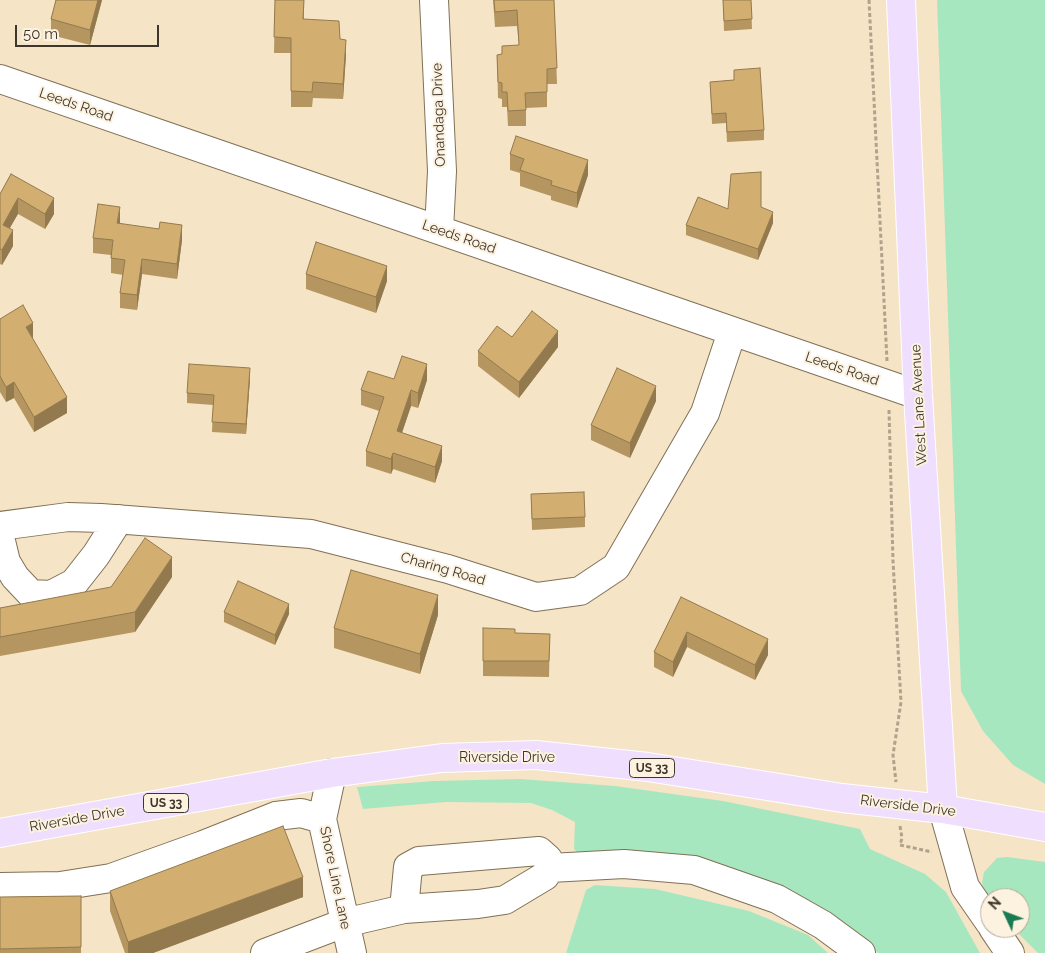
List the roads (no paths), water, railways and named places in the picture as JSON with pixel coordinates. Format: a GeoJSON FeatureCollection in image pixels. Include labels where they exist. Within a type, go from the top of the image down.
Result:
{"type":"FeatureCollection","features":[{"type":"Feature","properties":{"kind":"main road","name":"West Lane Avenue"},"geometry":{"type":"LineString","coordinates":[[901,0],[918,395],[943,809]]}},
{"type":"Feature","properties":{"kind":"main road","name":"Riverside Drive"},"geometry":{"type":"LineString","coordinates":[[0,833],[332,773],[442,758],[536,756],[648,767],[842,798],[943,809],[1045,827]]}},
{"type":"Feature","properties":{"kind":"street","name":"Onandaga Drive"},"geometry":{"type":"LineString","coordinates":[[434,0],[442,171],[439,230]]}},
{"type":"Feature","properties":{"kind":"street","name":"Leeds Road"},"geometry":{"type":"LineString","coordinates":[[0,79],[918,395]]}},
{"type":"Feature","properties":{"kind":"street","name":"Charing Road"},"geometry":{"type":"LineString","coordinates":[[0,526],[68,517],[119,519],[311,534],[448,568],[536,597],[580,591],[616,567],[705,413],[732,332]]}},
{"type":"Feature","properties":{"kind":"street"},"geometry":{"type":"LineString","coordinates":[[0,537],[6,562],[15,578],[31,594],[51,595],[74,582],[96,555],[119,519]]}},
{"type":"Feature","properties":{"kind":"street","name":"Shore Line Lane"},"geometry":{"type":"LineString","coordinates":[[332,773],[322,819],[352,953]]}},
{"type":"Feature","properties":{"kind":"street"},"geometry":{"type":"LineString","coordinates":[[943,809],[966,887],[980,908]]}},
{"type":"Feature","properties":{"kind":"street"},"geometry":{"type":"LineString","coordinates":[[0,886],[60,886],[111,878],[276,816],[301,813],[322,819]]}},
{"type":"Feature","properties":{"kind":"street"},"geometry":{"type":"LineString","coordinates":[[265,953],[344,923],[404,909],[478,904],[505,900],[545,876],[550,868],[548,859],[539,851],[420,861],[408,867],[404,909]]}},
{"type":"Feature","properties":{"kind":"street"},"geometry":{"type":"LineString","coordinates":[[550,868],[624,864],[694,870],[777,899],[823,925],[861,953]]}},
{"type":"Feature","properties":{"kind":"street"},"geometry":{"type":"LineString","coordinates":[[1000,938],[1010,953]]}}]}
